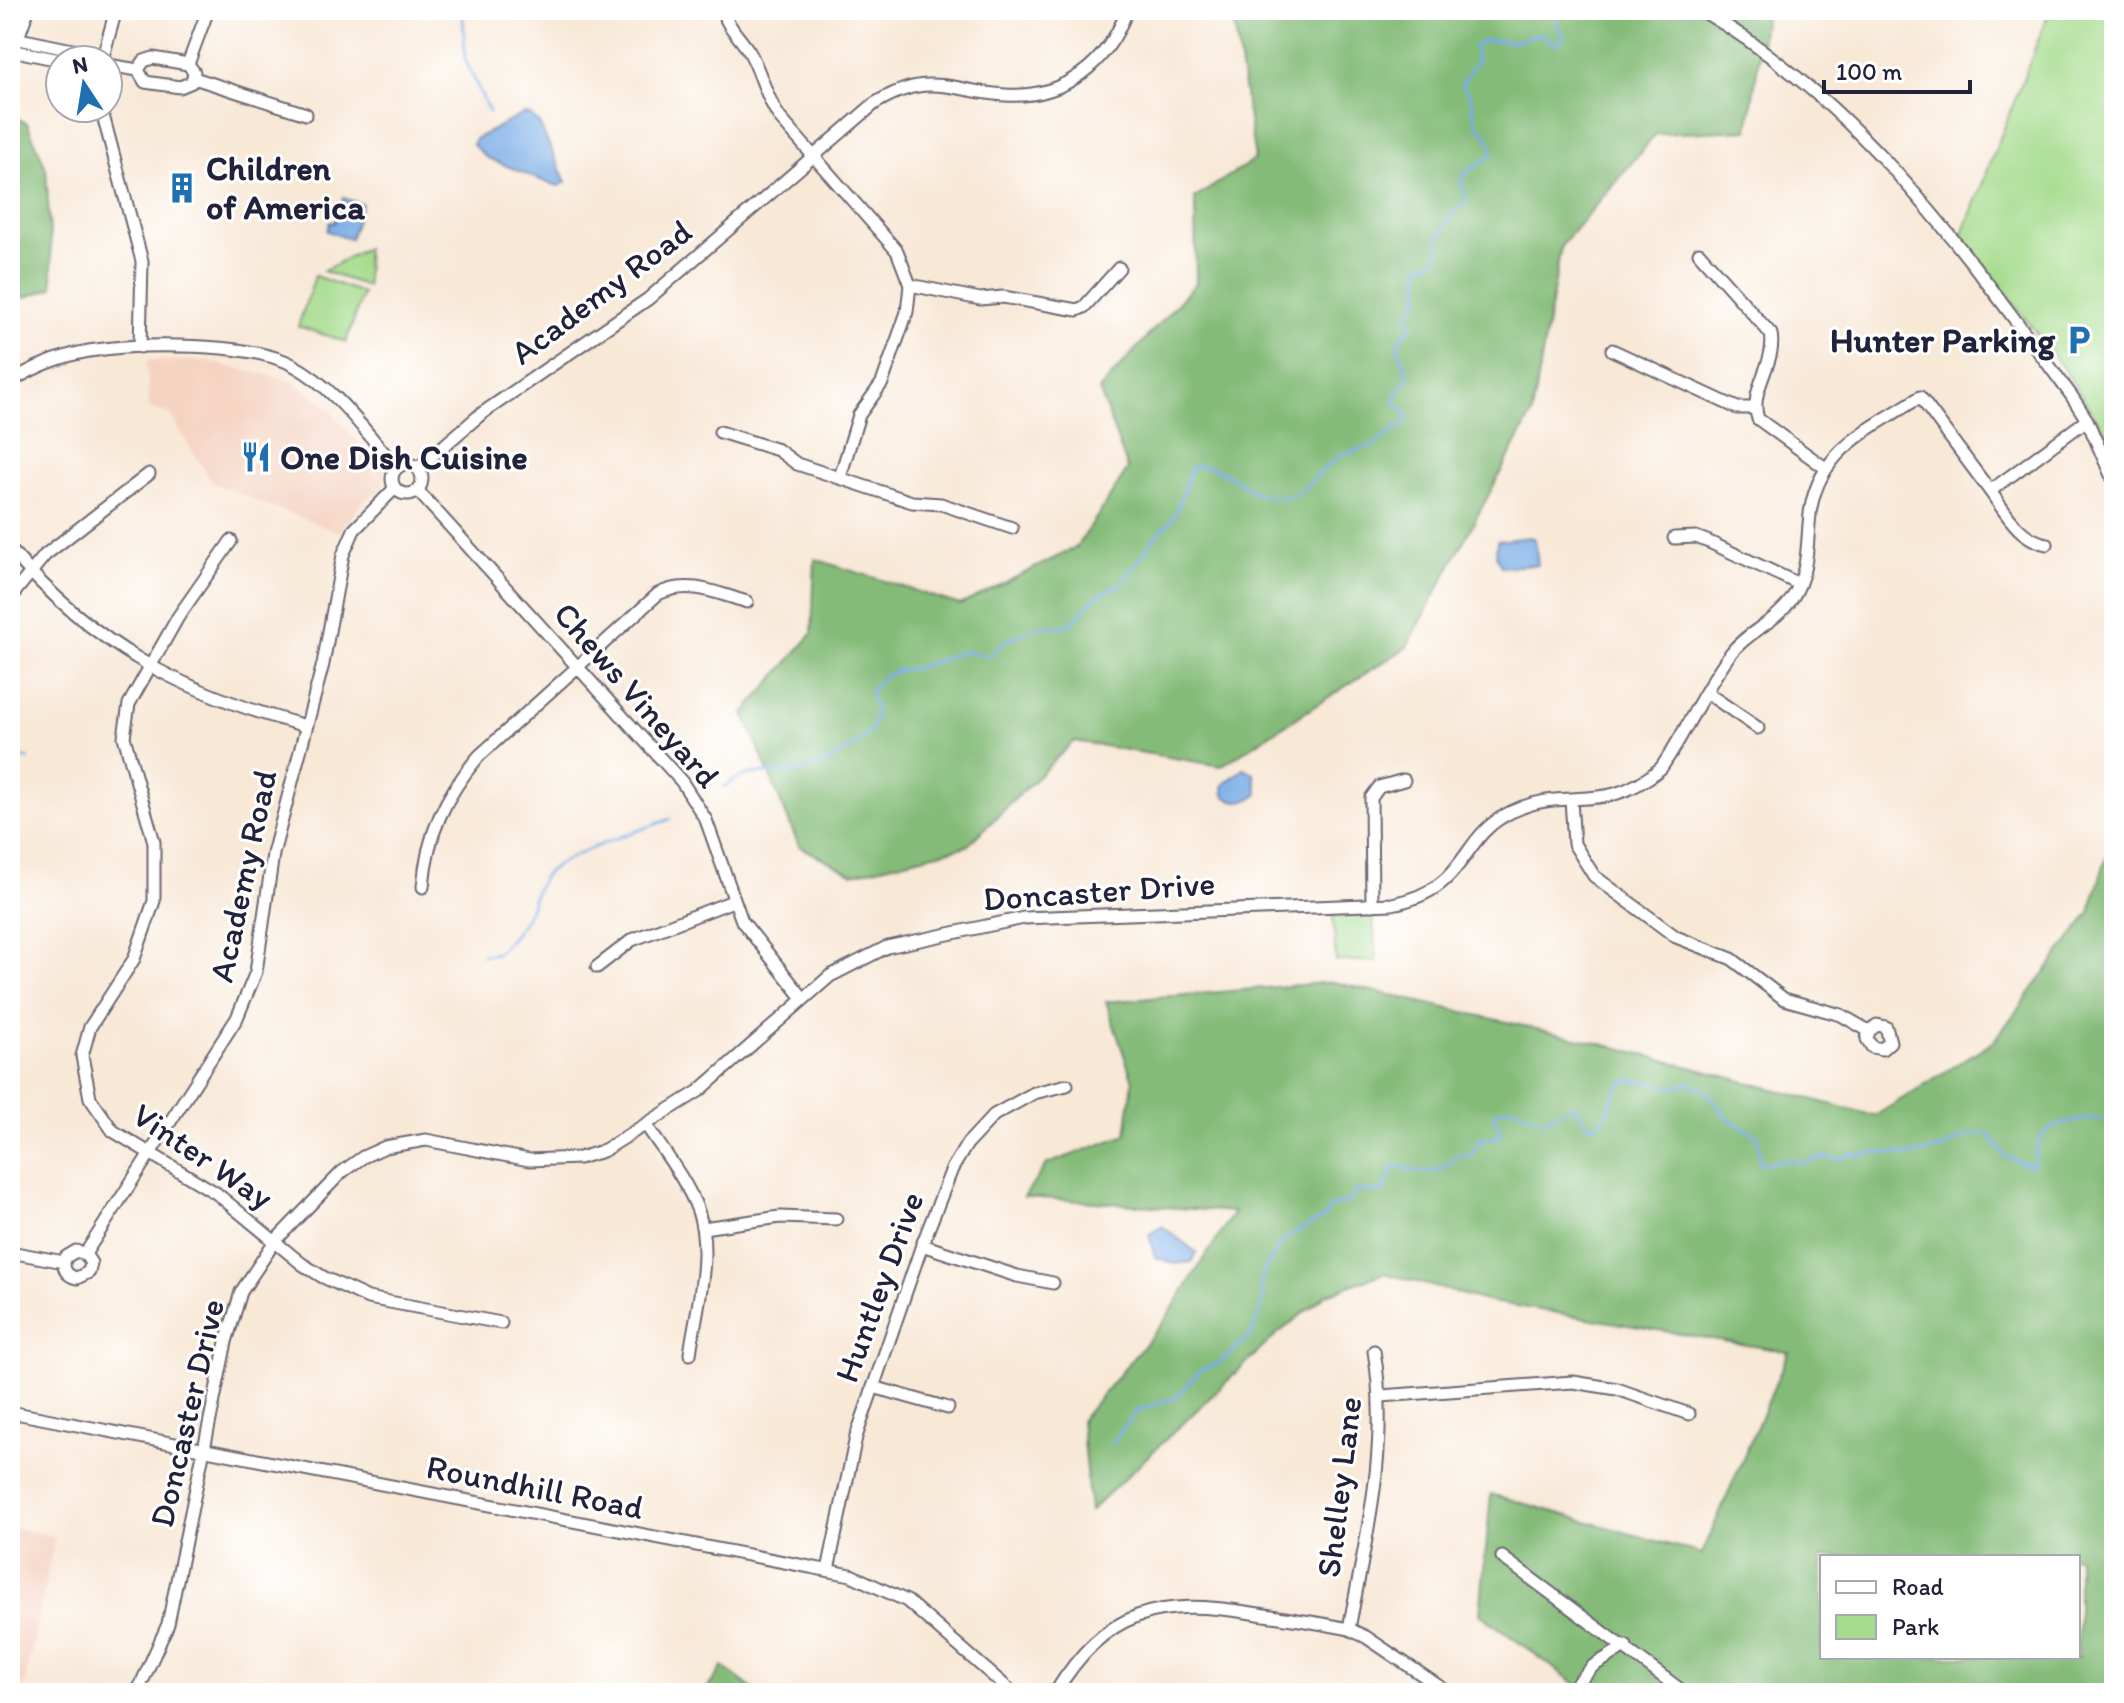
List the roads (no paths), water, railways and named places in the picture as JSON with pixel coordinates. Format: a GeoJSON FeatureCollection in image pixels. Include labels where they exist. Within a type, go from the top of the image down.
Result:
{"type":"FeatureCollection","features":[{"type":"Feature","properties":{"kind":"street"},"geometry":{"type":"LineString","coordinates":[[13,44],[28,10]]}},
{"type":"Feature","properties":{"kind":"street"},"geometry":{"type":"LineString","coordinates":[[106,44],[116,10]]}},
{"type":"Feature","properties":{"kind":"street"},"geometry":{"type":"LineString","coordinates":[[208,10],[188,64],[194,78],[306,114]]}},
{"type":"Feature","properties":{"kind":"street"},"geometry":{"type":"LineString","coordinates":[[722,10],[732,31],[749,52],[773,108],[897,251],[910,285],[907,312],[882,383],[859,415],[840,477]]}},
{"type":"Feature","properties":{"kind":"street","name":"Academy Road"},"geometry":{"type":"LineString","coordinates":[[418,468],[481,414],[648,299],[874,104],[905,89],[938,83],[1021,96],[1068,83],[1097,62],[1110,48],[1127,10]]}},
{"type":"Feature","properties":{"kind":"street"},"geometry":{"type":"LineString","coordinates":[[1701,10],[1745,35],[1777,61],[1857,131],[1908,182],[1955,239],[2087,420],[2114,482]]}},
{"type":"Feature","properties":{"kind":"street"},"geometry":{"type":"LineString","coordinates":[[13,44],[44,48]]}},
{"type":"Feature","properties":{"kind":"street"},"geometry":{"type":"LineString","coordinates":[[13,44],[44,55]]}},
{"type":"Feature","properties":{"kind":"street"},"geometry":{"type":"LineString","coordinates":[[138,70],[144,61],[153,58],[188,64]]}},
{"type":"Feature","properties":{"kind":"street"},"geometry":{"type":"LineString","coordinates":[[124,68],[138,70]]}},
{"type":"Feature","properties":{"kind":"street"},"geometry":{"type":"LineString","coordinates":[[138,70],[142,79],[150,83],[185,87],[194,78]]}},
{"type":"Feature","properties":{"kind":"street"},"geometry":{"type":"LineString","coordinates":[[105,124],[142,261],[140,347]]}},
{"type":"Feature","properties":{"kind":"street"},"geometry":{"type":"LineString","coordinates":[[1699,253],[1771,334],[1772,347],[1754,408],[1763,424],[1824,467]]}},
{"type":"Feature","properties":{"kind":"street"},"geometry":{"type":"LineString","coordinates":[[910,285],[980,299],[1003,297],[1077,310],[1084,307],[1119,268]]}},
{"type":"Feature","properties":{"kind":"street"},"geometry":{"type":"LineString","coordinates":[[10,382],[65,357],[140,347],[252,351],[293,365],[330,393],[397,468]]}},
{"type":"Feature","properties":{"kind":"street"},"geometry":{"type":"LineString","coordinates":[[1612,350],[1737,408],[1754,408]]}},
{"type":"Feature","properties":{"kind":"street","name":"Doncaster Drive"},"geometry":{"type":"LineString","coordinates":[[137,1693],[168,1624],[233,1314],[254,1268],[275,1241],[342,1172],[385,1147],[426,1140],[554,1162],[603,1151],[721,1073],[803,998],[847,965],[887,947],[998,922],[1046,916],[1372,905],[1407,901],[1440,886],[1451,877],[1490,825],[1508,813],[1544,799],[1610,797],[1644,782],[1670,755],[1733,651],[1783,610],[1799,584],[1809,549],[1811,504],[1824,467],[1854,439],[1920,397],[1990,491]]}},
{"type":"Feature","properties":{"kind":"street"},"geometry":{"type":"LineString","coordinates":[[2047,544],[2036,542],[2019,531],[1990,491],[2087,420]]}},
{"type":"Feature","properties":{"kind":"street"},"geometry":{"type":"LineString","coordinates":[[720,432],[778,450],[797,464],[912,502],[941,504],[1012,528]]}},
{"type":"Feature","properties":{"kind":"street"},"geometry":{"type":"LineString","coordinates":[[410,464],[418,468],[422,477],[417,490],[403,493],[395,488],[392,475],[397,468],[410,464]]}},
{"type":"Feature","properties":{"kind":"street"},"geometry":{"type":"LineString","coordinates":[[10,598],[29,571],[149,474]]}},
{"type":"Feature","properties":{"kind":"street","name":"Academy Road"},"geometry":{"type":"LineString","coordinates":[[64,1262],[68,1274],[82,1277],[90,1268],[85,1254],[237,1018],[248,996],[260,948],[276,839],[306,726],[348,541],[365,518],[395,488]]}},
{"type":"Feature","properties":{"kind":"street","name":"Chews Vineyard"},"geometry":{"type":"LineString","coordinates":[[417,490],[695,801],[715,843],[733,901],[751,936],[803,998]]}},
{"type":"Feature","properties":{"kind":"street"},"geometry":{"type":"LineString","coordinates":[[1674,538],[1696,537],[1799,584]]}},
{"type":"Feature","properties":{"kind":"street","name":"Vinter Way"},"geometry":{"type":"LineString","coordinates":[[231,541],[147,667],[129,704],[124,737],[154,842],[154,901],[134,959],[90,1027],[82,1072],[90,1098],[105,1123],[149,1154],[216,1193],[323,1277],[368,1298],[501,1323]]}},
{"type":"Feature","properties":{"kind":"street"},"geometry":{"type":"LineString","coordinates":[[10,549],[78,619],[147,667],[213,698],[306,726]]}},
{"type":"Feature","properties":{"kind":"street"},"geometry":{"type":"LineString","coordinates":[[423,887],[431,833],[462,775],[658,594],[669,588],[694,587],[747,602]]}},
{"type":"Feature","properties":{"kind":"street"},"geometry":{"type":"LineString","coordinates":[[1707,693],[1758,728]]}},
{"type":"Feature","properties":{"kind":"street"},"geometry":{"type":"LineString","coordinates":[[1372,905],[1371,798],[1379,787],[1404,780]]}},
{"type":"Feature","properties":{"kind":"street"},"geometry":{"type":"LineString","coordinates":[[1571,800],[1574,844],[1594,876],[1676,937],[1732,959],[1784,999],[1841,1015],[1869,1031]]}},
{"type":"Feature","properties":{"kind":"street"},"geometry":{"type":"LineString","coordinates":[[597,967],[632,940],[733,901]]}},
{"type":"Feature","properties":{"kind":"street","name":"Huntley Drive"},"geometry":{"type":"LineString","coordinates":[[828,1570],[847,1473],[873,1387],[952,1169],[979,1129],[1013,1103],[1067,1085]]}},
{"type":"Feature","properties":{"kind":"street"},"geometry":{"type":"LineString","coordinates":[[646,1125],[689,1192],[703,1228],[703,1260],[690,1354]]}},
{"type":"Feature","properties":{"kind":"street"},"geometry":{"type":"LineString","coordinates":[[703,1228],[780,1217],[836,1219]]}},
{"type":"Feature","properties":{"kind":"street"},"geometry":{"type":"LineString","coordinates":[[922,1245],[1017,1276],[1053,1283]]}},
{"type":"Feature","properties":{"kind":"street"},"geometry":{"type":"LineString","coordinates":[[10,1252],[64,1262],[72,1252],[85,1254]]}},
{"type":"Feature","properties":{"kind":"street","name":"Shelley Lane"},"geometry":{"type":"LineString","coordinates":[[1349,1629],[1373,1500],[1382,1424],[1374,1351]]}},
{"type":"Feature","properties":{"kind":"street"},"geometry":{"type":"LineString","coordinates":[[1381,1396],[1573,1382],[1617,1389],[1689,1414]]}},
{"type":"Feature","properties":{"kind":"street"},"geometry":{"type":"LineString","coordinates":[[873,1387],[948,1408]]}},
{"type":"Feature","properties":{"kind":"street","name":"Roundhill Road"},"geometry":{"type":"LineString","coordinates":[[10,1412],[828,1570],[869,1581],[907,1601],[1013,1693]]}},
{"type":"Feature","properties":{"kind":"street"},"geometry":{"type":"LineString","coordinates":[[1502,1557],[1626,1646],[1643,1664],[1685,1693]]}},
{"type":"Feature","properties":{"kind":"street"},"geometry":{"type":"LineString","coordinates":[[1055,1693],[1076,1660],[1107,1631],[1145,1611],[1165,1607],[1212,1607],[1349,1629],[1366,1637],[1449,1693]]}},
{"type":"Feature","properties":{"kind":"street"},"geometry":{"type":"LineString","coordinates":[[1568,1693],[1593,1666],[1626,1646]]}},
{"type":"Feature","properties":{"kind":"water"},"geometry":{"type":"Polygon","coordinates":[[[523,114],[530,115],[539,123],[566,182],[559,186],[487,158],[473,145],[475,139],[523,114]]]}},
{"type":"Feature","properties":{"kind":"water"},"geometry":{"type":"Polygon","coordinates":[[[343,198],[362,204],[350,239],[327,231],[330,222],[334,223],[343,198]]]}},
{"type":"Feature","properties":{"kind":"water"},"geometry":{"type":"Polygon","coordinates":[[[1535,539],[1538,565],[1501,567],[1496,555],[1497,541],[1535,539]]]}},
{"type":"Feature","properties":{"kind":"water"},"geometry":{"type":"Polygon","coordinates":[[[1244,768],[1254,773],[1258,794],[1250,799],[1232,800],[1224,795],[1223,785],[1244,768]]]}},
{"type":"Feature","properties":{"kind":"water"},"geometry":{"type":"Polygon","coordinates":[[[1162,1226],[1196,1252],[1192,1262],[1175,1264],[1155,1257],[1149,1235],[1162,1226]]]}},
{"type":"Feature","properties":{"kind":"waterway"},"geometry":{"type":"LineString","coordinates":[[463,10],[465,59],[489,112]]}},
{"type":"Feature","properties":{"kind":"waterway"},"geometry":{"type":"LineString","coordinates":[[724,787],[753,774],[802,771],[854,746],[874,723],[875,711],[870,692],[884,676],[965,651],[989,657],[1003,642],[1014,637],[1042,626],[1064,626],[1073,622],[1097,596],[1123,583],[1152,541],[1175,516],[1191,468],[1212,468],[1254,492],[1276,498],[1287,497],[1304,488],[1341,455],[1376,444],[1406,423],[1407,414],[1394,400],[1408,376],[1398,345],[1412,327],[1408,315],[1420,295],[1419,265],[1433,262],[1439,255],[1440,239],[1446,224],[1467,201],[1461,182],[1464,175],[1492,155],[1489,139],[1476,123],[1471,98],[1462,84],[1477,61],[1474,47],[1485,40],[1515,42],[1540,33],[1558,44],[1563,36],[1557,24],[1556,10]]}},
{"type":"Feature","properties":{"kind":"waterway"},"geometry":{"type":"LineString","coordinates":[[10,755],[28,759]]}},
{"type":"Feature","properties":{"kind":"waterway"},"geometry":{"type":"LineString","coordinates":[[483,955],[497,953],[514,935],[525,919],[542,879],[554,868],[603,844],[670,819]]}},
{"type":"Feature","properties":{"kind":"waterway"},"geometry":{"type":"LineString","coordinates":[[1112,1444],[1137,1410],[1177,1397],[1201,1370],[1219,1363],[1251,1335],[1262,1308],[1262,1275],[1284,1239],[1324,1217],[1331,1206],[1349,1202],[1355,1191],[1382,1192],[1395,1165],[1428,1172],[1442,1168],[1456,1156],[1471,1155],[1480,1139],[1497,1138],[1501,1134],[1493,1115],[1507,1108],[1544,1120],[1573,1105],[1589,1125],[1596,1125],[1606,1114],[1618,1088],[1628,1081],[1673,1087],[1689,1083],[1706,1091],[1728,1119],[1758,1136],[1760,1164],[1790,1160],[1802,1163],[1824,1157],[1841,1159],[1852,1153],[1856,1156],[1879,1152],[1913,1155],[1944,1148],[1964,1136],[1988,1133],[2006,1157],[2032,1166],[2039,1141],[2052,1128],[2072,1121],[2114,1119]]}},
{"type":"Feature","properties":{"kind":"waterway"},"geometry":{"type":"LineString","coordinates":[[2113,1693],[2114,1661]]}},
{"type":"Feature","properties":{"kind":"place","name":"Children of America"},"geometry":{"type":"Point","coordinates":[182,188]}},
{"type":"Feature","properties":{"kind":"place","name":"Hunter Parking"},"geometry":{"type":"Point","coordinates":[2079,340]}},
{"type":"Feature","properties":{"kind":"place","name":"One Dish Cuisine"},"geometry":{"type":"Point","coordinates":[256,457]}}]}
